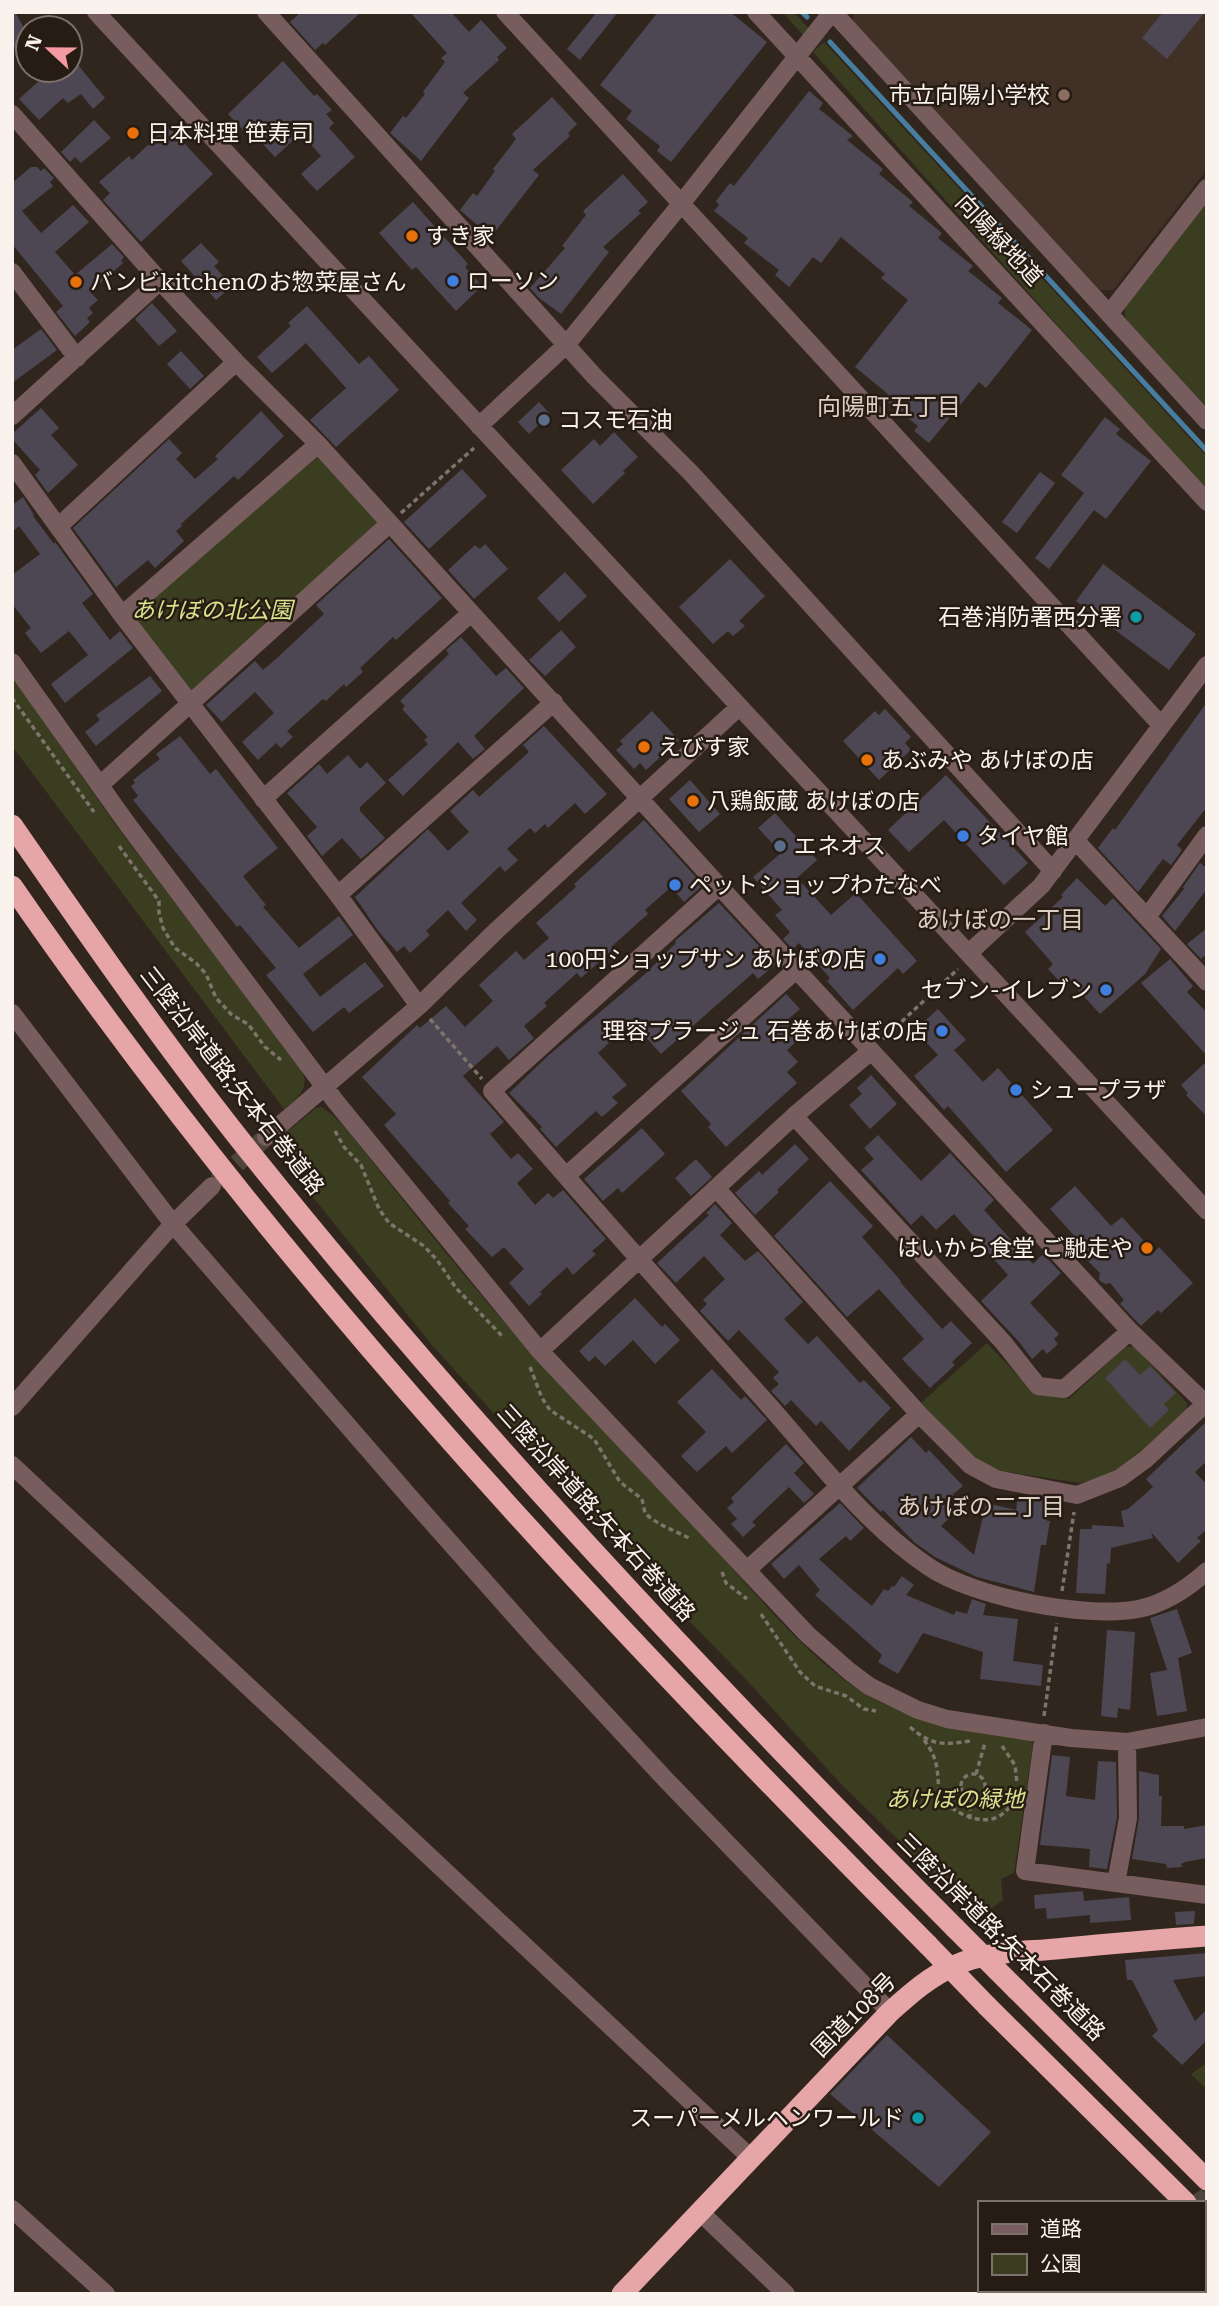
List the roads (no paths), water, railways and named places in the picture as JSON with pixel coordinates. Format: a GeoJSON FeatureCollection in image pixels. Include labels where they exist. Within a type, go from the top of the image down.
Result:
{"type":"FeatureCollection","features":[{"type":"Feature","properties":{"kind":"highway","name":"三陸沿岸道路;矢本石巻道路"},"geometry":{"type":"LineString","coordinates":[[12,825],[154,1027],[256,1160],[389,1320],[517,1467],[697,1663],[955,1928],[1207,2180]]}},
{"type":"Feature","properties":{"kind":"highway"},"geometry":{"type":"LineString","coordinates":[[12,886],[127,1047],[236,1188],[475,1470],[674,1686],[987,2006],[1184,2201]]}},
{"type":"Feature","properties":{"kind":"highway","name":"国道108号"},"geometry":{"type":"LineString","coordinates":[[622,2294],[890,2012],[935,1976],[976,1958],[1207,1936]]}},
{"type":"Feature","properties":{"kind":"street"},"geometry":{"type":"LineString","coordinates":[[96,12],[1207,1211]]}},
{"type":"Feature","properties":{"kind":"street"},"geometry":{"type":"LineString","coordinates":[[265,12],[566,345],[691,473],[1053,871]]}},
{"type":"Feature","properties":{"kind":"street"},"geometry":{"type":"LineString","coordinates":[[505,12],[1161,725]]}},
{"type":"Feature","properties":{"kind":"street","name":"向陽緑地道"},"geometry":{"type":"LineString","coordinates":[[756,12],[1207,502]]}},
{"type":"Feature","properties":{"kind":"street"},"geometry":{"type":"LineString","coordinates":[[479,426],[566,345],[833,12],[1207,421]]}},
{"type":"Feature","properties":{"kind":"street"},"geometry":{"type":"LineString","coordinates":[[12,114],[160,281],[318,444],[719,886],[1130,1331],[1206,1404],[1146,1459],[1120,1478],[1077,1495],[996,1479],[970,1465],[919,1414],[716,1188]]}},
{"type":"Feature","properties":{"kind":"street"},"geometry":{"type":"LineString","coordinates":[[1109,314],[1207,188]]}},
{"type":"Feature","properties":{"kind":"street"},"geometry":{"type":"LineString","coordinates":[[12,272],[76,358]]}},
{"type":"Feature","properties":{"kind":"street"},"geometry":{"type":"LineString","coordinates":[[12,416],[160,281]]}},
{"type":"Feature","properties":{"kind":"street"},"geometry":{"type":"LineString","coordinates":[[58,527],[236,362]]}},
{"type":"Feature","properties":{"kind":"street"},"geometry":{"type":"LineString","coordinates":[[122,615],[318,444]]}},
{"type":"Feature","properties":{"kind":"street"},"geometry":{"type":"LineString","coordinates":[[12,463],[122,615],[338,895],[419,1006]]}},
{"type":"Feature","properties":{"kind":"street"},"geometry":{"type":"LineString","coordinates":[[100,785],[389,524]]}},
{"type":"Feature","properties":{"kind":"street"},"geometry":{"type":"LineString","coordinates":[[263,799],[471,613]]}},
{"type":"Feature","properties":{"kind":"street"},"geometry":{"type":"LineString","coordinates":[[12,662],[324,1087],[540,1350],[808,1635],[869,1686],[918,1710],[947,1719],[1127,1742],[1207,1727]]}},
{"type":"Feature","properties":{"kind":"street"},"geometry":{"type":"LineString","coordinates":[[969,953],[1041,886],[1207,666]]}},
{"type":"Feature","properties":{"kind":"street"},"geometry":{"type":"LineString","coordinates":[[338,895],[554,702]]}},
{"type":"Feature","properties":{"kind":"street"},"geometry":{"type":"LineString","coordinates":[[266,1137],[419,1006],[497,930],[739,708]]}},
{"type":"Feature","properties":{"kind":"street"},"geometry":{"type":"LineString","coordinates":[[1076,840],[1207,982]]}},
{"type":"Feature","properties":{"kind":"street"},"geometry":{"type":"LineString","coordinates":[[1147,917],[1205,841]]}},
{"type":"Feature","properties":{"kind":"street"},"geometry":{"type":"LineString","coordinates":[[719,886],[492,1091],[840,1485],[890,1538],[930,1568],[959,1584],[992,1595],[1059,1607],[1108,1612],[1140,1609],[1165,1600],[1191,1586],[1207,1571]]}},
{"type":"Feature","properties":{"kind":"street"},"geometry":{"type":"LineString","coordinates":[[566,1176],[797,969]]}},
{"type":"Feature","properties":{"kind":"street"},"geometry":{"type":"LineString","coordinates":[[12,1013],[173,1224],[541,1645],[667,1781],[890,2012]]}},
{"type":"Feature","properties":{"kind":"street"},"geometry":{"type":"LineString","coordinates":[[540,1350],[794,1116],[871,1051]]}},
{"type":"Feature","properties":{"kind":"street"},"geometry":{"type":"LineString","coordinates":[[794,1116],[1003,1342],[1038,1386],[1064,1389],[1130,1331]]}},
{"type":"Feature","properties":{"kind":"street"},"geometry":{"type":"LineString","coordinates":[[12,1407],[173,1224],[212,1186]]}},
{"type":"Feature","properties":{"kind":"street"},"geometry":{"type":"LineString","coordinates":[[747,1570],[919,1414]]}},
{"type":"Feature","properties":{"kind":"street"},"geometry":{"type":"LineString","coordinates":[[12,1465],[752,2159]]}},
{"type":"Feature","properties":{"kind":"street"},"geometry":{"type":"LineString","coordinates":[[1044,1733],[1025,1871],[1207,1895]]}},
{"type":"Feature","properties":{"kind":"street"},"geometry":{"type":"LineString","coordinates":[[1116,1883],[1128,1818],[1127,1742]]}},
{"type":"Feature","properties":{"kind":"street"},"geometry":{"type":"LineString","coordinates":[[12,2209],[106,2294]]}},
{"type":"Feature","properties":{"kind":"street"},"geometry":{"type":"LineString","coordinates":[[701,2213],[786,2294]]}},
{"type":"Feature","properties":{"kind":"waterway"},"geometry":{"type":"LineString","coordinates":[[802,12],[807,17]]}},
{"type":"Feature","properties":{"kind":"waterway"},"geometry":{"type":"LineString","coordinates":[[830,42],[1207,451]]}},
{"type":"Feature","properties":{"kind":"tunnel"},"geometry":{"type":"LineString","coordinates":[[217,1182],[266,1137]]}},
{"type":"Feature","properties":{"kind":"tunnel"},"geometry":{"type":"LineString","coordinates":[[1200,2201],[1207,2196]]}},
{"type":"Feature","properties":{"kind":"place","name":"市立向陽小学校"},"geometry":{"type":"Point","coordinates":[1064,95]}},
{"type":"Feature","properties":{"kind":"place","name":"日本料理 笹寿司"},"geometry":{"type":"Point","coordinates":[133,133]}},
{"type":"Feature","properties":{"kind":"place","name":"すき家"},"geometry":{"type":"Point","coordinates":[412,236]}},
{"type":"Feature","properties":{"kind":"place","name":"ローソン"},"geometry":{"type":"Point","coordinates":[453,281]}},
{"type":"Feature","properties":{"kind":"place","name":"バンビkitchenのお惣菜屋さん"},"geometry":{"type":"Point","coordinates":[76,282]}},
{"type":"Feature","properties":{"kind":"place","name":"コスモ石油"},"geometry":{"type":"Point","coordinates":[544,420]}},
{"type":"Feature","properties":{"kind":"place","name":"石巻消防署西分署"},"geometry":{"type":"Point","coordinates":[1136,617]}},
{"type":"Feature","properties":{"kind":"place","name":"えびす家"},"geometry":{"type":"Point","coordinates":[644,747]}},
{"type":"Feature","properties":{"kind":"place","name":"あぶみや あけぼの店"},"geometry":{"type":"Point","coordinates":[867,760]}},
{"type":"Feature","properties":{"kind":"place","name":"八鶏飯蔵 あけぼの店"},"geometry":{"type":"Point","coordinates":[693,801]}},
{"type":"Feature","properties":{"kind":"place","name":"タイヤ館"},"geometry":{"type":"Point","coordinates":[963,836]}},
{"type":"Feature","properties":{"kind":"place","name":"エネオス"},"geometry":{"type":"Point","coordinates":[780,846]}},
{"type":"Feature","properties":{"kind":"place","name":"ペットショップわたなべ"},"geometry":{"type":"Point","coordinates":[675,885]}},
{"type":"Feature","properties":{"kind":"place","name":"100円ショップサン あけぼの店"},"geometry":{"type":"Point","coordinates":[880,959]}},
{"type":"Feature","properties":{"kind":"place","name":"セブン-イレブン"},"geometry":{"type":"Point","coordinates":[1106,990]}},
{"type":"Feature","properties":{"kind":"place","name":"理容プラージュ 石巻あけぼの店"},"geometry":{"type":"Point","coordinates":[942,1031]}},
{"type":"Feature","properties":{"kind":"place","name":"シュープラザ"},"geometry":{"type":"Point","coordinates":[1016,1090]}},
{"type":"Feature","properties":{"kind":"place","name":"はいから食堂 ご馳走や"},"geometry":{"type":"Point","coordinates":[1147,1248]}},
{"type":"Feature","properties":{"kind":"place","name":"スーパーメルヘンワールド"},"geometry":{"type":"Point","coordinates":[918,2118]}},
{"type":"Feature","properties":{"kind":"district","name":"向陽町五丁目"},"geometry":{"type":"Point","coordinates":[889,407]}},
{"type":"Feature","properties":{"kind":"district","name":"あけぼの一丁目"},"geometry":{"type":"Point","coordinates":[1000,920]}},
{"type":"Feature","properties":{"kind":"district","name":"あけぼの二丁目"},"geometry":{"type":"Point","coordinates":[981,1507]}},
{"type":"Feature","properties":{"kind":"park label","name":"あけぼの北公園"},"geometry":{"type":"Point","coordinates":[212,610]}},
{"type":"Feature","properties":{"kind":"park label","name":"あけぼの緑地"},"geometry":{"type":"Point","coordinates":[955,1799]}}]}
